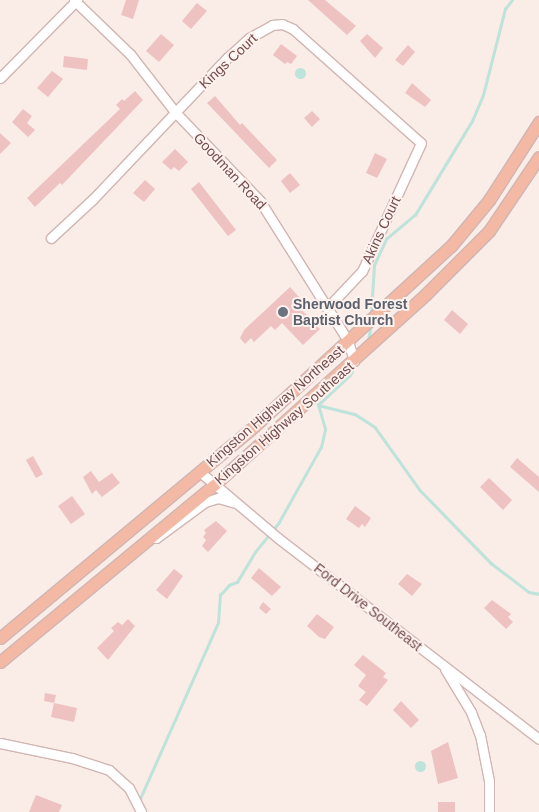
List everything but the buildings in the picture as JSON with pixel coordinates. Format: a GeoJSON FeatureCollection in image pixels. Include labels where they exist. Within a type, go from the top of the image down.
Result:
{"type":"FeatureCollection","features":[{"type":"Feature","properties":{"kind":"main road","name":"Kingston Highway Northeast"},"geometry":{"type":"LineString","coordinates":[[0,638],[200,472],[348,342],[465,231],[503,180],[539,122]]}},
{"type":"Feature","properties":{"kind":"main road","name":"Kingston Highway Southeast"},"geometry":{"type":"LineString","coordinates":[[0,662],[214,485],[354,361],[489,231],[539,157]]}},
{"type":"Feature","properties":{"kind":"street"},"geometry":{"type":"LineString","coordinates":[[0,78],[76,1]]}},
{"type":"Feature","properties":{"kind":"street","name":"Goodman Road"},"geometry":{"type":"LineString","coordinates":[[76,1],[130,54],[176,113],[260,201],[348,342],[354,361]]}},
{"type":"Feature","properties":{"kind":"street","name":"Kings Court"},"geometry":{"type":"LineString","coordinates":[[51,238],[249,38],[272,25],[282,24],[294,29],[420,143]]}},
{"type":"Feature","properties":{"kind":"street","name":"Akins Court"},"geometry":{"type":"LineString","coordinates":[[327,308],[362,271],[420,143]]}},
{"type":"Feature","properties":{"kind":"street","name":"Ford Drive Southeast"},"geometry":{"type":"LineString","coordinates":[[200,472],[442,665],[539,739]]}},
{"type":"Feature","properties":{"kind":"street"},"geometry":{"type":"LineString","coordinates":[[129,556],[172,528],[204,502],[218,498],[239,505]]}},
{"type":"Feature","properties":{"kind":"street"},"geometry":{"type":"LineString","coordinates":[[442,665],[470,712],[480,735],[489,782],[489,812]]}},
{"type":"Feature","properties":{"kind":"street"},"geometry":{"type":"LineString","coordinates":[[0,743],[72,758],[109,770],[129,788],[141,812]]}},
{"type":"Feature","properties":{"kind":"water"},"geometry":{"type":"Polygon","coordinates":[[[300,67],[306,73],[300,79],[294,73],[300,67]]]}},
{"type":"Feature","properties":{"kind":"water"},"geometry":{"type":"Polygon","coordinates":[[[420,760],[426,766],[420,772],[414,766],[420,760]]]}},
{"type":"Feature","properties":{"kind":"waterway"},"geometry":{"type":"LineString","coordinates":[[371,313],[374,265],[386,239],[415,215],[472,121],[483,95],[505,9],[512,0]]}},
{"type":"Feature","properties":{"kind":"waterway"},"geometry":{"type":"LineString","coordinates":[[368,340],[371,324]]}},
{"type":"Feature","properties":{"kind":"waterway"},"geometry":{"type":"LineString","coordinates":[[318,405],[350,375],[358,361]]}},
{"type":"Feature","properties":{"kind":"waterway"},"geometry":{"type":"LineString","coordinates":[[318,405],[355,414],[375,427],[420,490],[491,563],[529,592],[539,594]]}},
{"type":"Feature","properties":{"kind":"waterway"},"geometry":{"type":"LineString","coordinates":[[139,801],[218,623],[220,595],[229,585],[237,582],[255,552],[279,522],[321,447],[325,429],[318,405]]}},
{"type":"Feature","properties":{"kind":"place","name":"Sherwood Forest Baptist Church"},"geometry":{"type":"Point","coordinates":[283,312]}}]}
